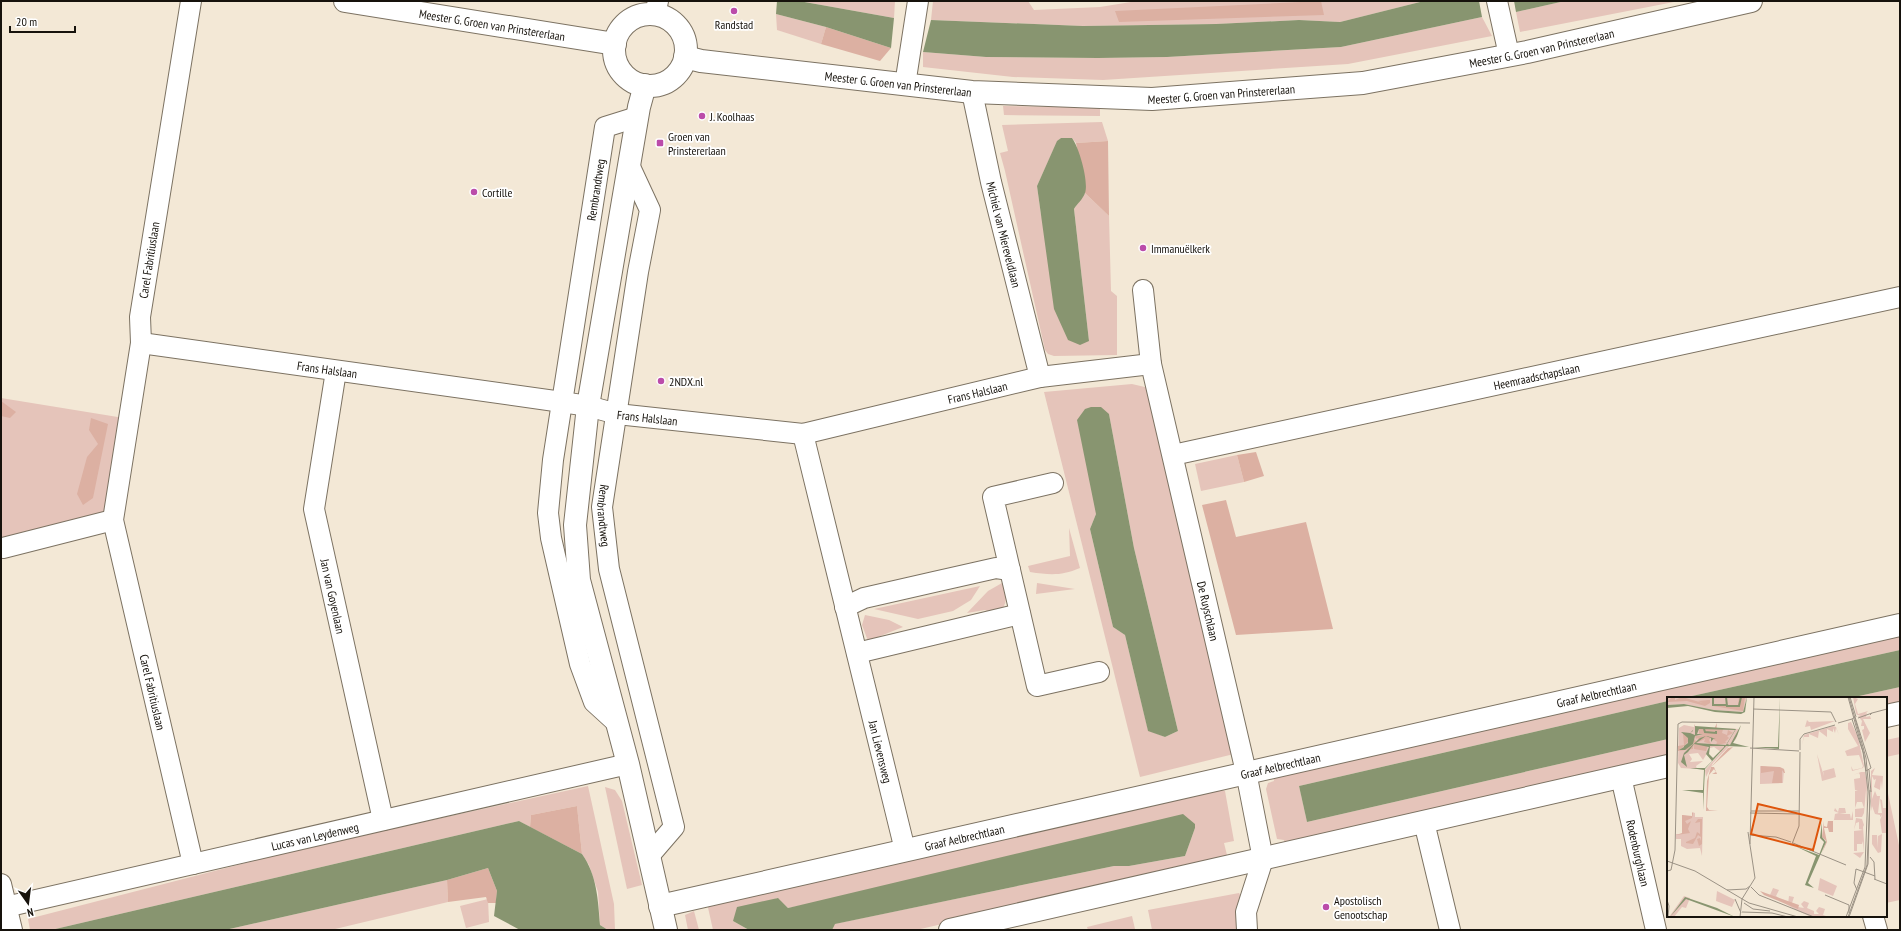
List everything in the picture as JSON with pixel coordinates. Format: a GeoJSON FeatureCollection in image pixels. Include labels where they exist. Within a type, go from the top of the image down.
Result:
{"type":"FeatureCollection","features":[{"type":"Feature","properties":{"kind":"street","name":"Carel Fabritiuslaan"},"geometry":{"type":"LineString","coordinates":[[192,1],[140,317],[142,343],[113,520],[193,864]]}},
{"type":"Feature","properties":{"kind":"street","name":"Meester G. Groen van Prinstererlaan"},"geometry":{"type":"LineString","coordinates":[[345,1],[401,5],[615,44]]}},
{"type":"Feature","properties":{"kind":"street"},"geometry":{"type":"LineString","coordinates":[[905,85],[918,1]]}},
{"type":"Feature","properties":{"kind":"street"},"geometry":{"type":"LineString","coordinates":[[1496,1],[1509,55]]}},
{"type":"Feature","properties":{"kind":"street","name":"Meester G. Groen van Prinstererlaan"},"geometry":{"type":"LineString","coordinates":[[685,57],[701,61],[972,92],[1152,99],[1363,83],[1509,55],[1739,2]]}},
{"type":"Feature","properties":{"kind":"street"},"geometry":{"type":"LineString","coordinates":[[656,8],[676,25],[683,35],[686,46],[685,57],[682,66],[670,79],[662,84],[645,85],[636,83],[621,71],[617,63],[615,44],[618,34],[624,26],[632,19],[644,15],[656,8]]}},
{"type":"Feature","properties":{"kind":"street"},"geometry":{"type":"LineString","coordinates":[[645,85],[637,117],[630,167],[588,406],[575,525],[579,580],[628,764],[666,930]]}},
{"type":"Feature","properties":{"kind":"street","name":"Michiel van Miereveldlaan"},"geometry":{"type":"LineString","coordinates":[[972,92],[991,182],[1040,377]]}},
{"type":"Feature","properties":{"kind":"street","name":"Rembrandtweg"},"geometry":{"type":"LineString","coordinates":[[617,723],[594,702],[580,664],[551,538],[548,513],[553,460],[605,127],[637,117]]}},
{"type":"Feature","properties":{"kind":"street","name":"Rembrandtweg"},"geometry":{"type":"LineString","coordinates":[[630,167],[650,210],[638,272],[602,507],[609,569],[674,827],[649,856]]}},
{"type":"Feature","properties":{"kind":"street","name":"De Ruyschlaan"},"geometry":{"type":"LineString","coordinates":[[1143,290],[1151,364],[1246,772],[1263,858],[1246,912],[1247,930]]}},
{"type":"Feature","properties":{"kind":"street","name":"Heemraadschapslaan"},"geometry":{"type":"LineString","coordinates":[[1173,455],[1900,297]]}},
{"type":"Feature","properties":{"kind":"street","name":"Frans Halslaan"},"geometry":{"type":"LineString","coordinates":[[142,343],[562,402],[588,406],[617,414],[803,434],[1040,377],[1151,364]]}},
{"type":"Feature","properties":{"kind":"street","name":"Jan van Goyenlaan"},"geometry":{"type":"LineString","coordinates":[[336,371],[314,509],[383,820]]}},
{"type":"Feature","properties":{"kind":"street","name":"Jan Lievensweg"},"geometry":{"type":"LineString","coordinates":[[803,434],[905,850]]}},
{"type":"Feature","properties":{"kind":"street"},"geometry":{"type":"LineString","coordinates":[[1053,483],[993,497],[1037,686],[1099,672]]}},
{"type":"Feature","properties":{"kind":"street"},"geometry":{"type":"LineString","coordinates":[[3,548],[113,520]]}},
{"type":"Feature","properties":{"kind":"street"},"geometry":{"type":"LineString","coordinates":[[845,607],[864,598],[927,583],[996,568],[1010,570]]}},
{"type":"Feature","properties":{"kind":"street"},"geometry":{"type":"LineString","coordinates":[[857,653],[1020,614]]}},
{"type":"Feature","properties":{"kind":"street","name":"Graaf Aelbrechtlaan"},"geometry":{"type":"LineString","coordinates":[[660,906],[1900,624]]}},
{"type":"Feature","properties":{"kind":"street"},"geometry":{"type":"LineString","coordinates":[[1887,716],[1900,713]]}},
{"type":"Feature","properties":{"kind":"street","name":"Lucas van Leydenweg"},"geometry":{"type":"LineString","coordinates":[[4,907],[628,764]]}},
{"type":"Feature","properties":{"kind":"street"},"geometry":{"type":"LineString","coordinates":[[950,930],[1667,766]]}},
{"type":"Feature","properties":{"kind":"street","name":"Rodenburghlaan"},"geometry":{"type":"LineString","coordinates":[[1621,777],[1656,930]]}},
{"type":"Feature","properties":{"kind":"street"},"geometry":{"type":"LineString","coordinates":[[1424,822],[1450,930]]}},
{"type":"Feature","properties":{"kind":"street"},"geometry":{"type":"LineString","coordinates":[[1,884],[4,907],[12,930]]}},
{"type":"Feature","properties":{"kind":"street"},"geometry":{"type":"LineString","coordinates":[[1874,917],[1877,930]]}},
{"type":"Feature","properties":{"kind":"shaded area"},"geometry":{"type":"Polygon","coordinates":[[[777,1],[799,1],[894,18],[891,48],[826,27],[776,14],[777,1]]]}},
{"type":"Feature","properties":{"kind":"shaded area"},"geometry":{"type":"Polygon","coordinates":[[[799,1],[895,1],[894,18],[799,1]]]}},
{"type":"Feature","properties":{"kind":"shaded area"},"geometry":{"type":"Polygon","coordinates":[[[933,1],[1028,1],[1034,10],[1100,7],[1137,1],[1424,1],[1340,22],[1299,20],[1216,24],[1083,26],[931,20],[933,1]]]}},
{"type":"Feature","properties":{"kind":"shaded area"},"geometry":{"type":"Polygon","coordinates":[[[1321,1],[1324,15],[1119,22],[1115,11],[1321,1]]]}},
{"type":"Feature","properties":{"kind":"shaded area"},"geometry":{"type":"Polygon","coordinates":[[[1424,1],[1479,1],[1482,17],[1341,47],[1167,57],[1098,58],[986,57],[923,52],[931,20],[1083,26],[1216,24],[1299,20],[1340,22],[1424,1]]]}},
{"type":"Feature","properties":{"kind":"shaded area"},"geometry":{"type":"Polygon","coordinates":[[[1514,1],[1565,1],[1516,12],[1514,1]]]}},
{"type":"Feature","properties":{"kind":"shaded area"},"geometry":{"type":"Polygon","coordinates":[[[1565,1],[1679,1],[1520,32],[1516,12],[1565,1]]]}},
{"type":"Feature","properties":{"kind":"shaded area"},"geometry":{"type":"Polygon","coordinates":[[[776,14],[826,27],[821,44],[777,30],[776,14]]]}},
{"type":"Feature","properties":{"kind":"shaded area"},"geometry":{"type":"Polygon","coordinates":[[[1482,17],[1492,36],[1348,64],[1103,80],[1013,77],[923,67],[923,52],[986,57],[1098,58],[1167,57],[1341,47],[1482,17]]]}},
{"type":"Feature","properties":{"kind":"shaded area"},"geometry":{"type":"Polygon","coordinates":[[[826,27],[891,48],[880,61],[821,44],[826,27]]]}},
{"type":"Feature","properties":{"kind":"shaded area"},"geometry":{"type":"Polygon","coordinates":[[[1003,106],[1100,107],[1100,116],[1004,115],[1003,106]]]}},
{"type":"Feature","properties":{"kind":"shaded area"},"geometry":{"type":"Polygon","coordinates":[[[1102,122],[1108,141],[1076,143],[1072,138],[1061,138],[1057,142],[1037,186],[1041,215],[1089,341],[1074,209],[1085,193],[1109,216],[1111,291],[1117,296],[1117,355],[1054,356],[1048,354],[1045,350],[1000,153],[1008,151],[1002,125],[1102,122]]]}},
{"type":"Feature","properties":{"kind":"shaded area"},"geometry":{"type":"Polygon","coordinates":[[[1061,138],[1072,138],[1075,142],[1083,165],[1086,181],[1085,193],[1074,209],[1089,341],[1080,345],[1068,340],[1054,309],[1037,186],[1057,141],[1061,138]]]}},
{"type":"Feature","properties":{"kind":"shaded area"},"geometry":{"type":"Polygon","coordinates":[[[1108,141],[1109,216],[1085,193],[1085,186],[1076,143],[1108,141]]]}},
{"type":"Feature","properties":{"kind":"shaded area"},"geometry":{"type":"Polygon","coordinates":[[[1132,384],[1149,388],[1238,753],[1140,777],[1044,392],[1132,384]],[[1109,414],[1096,514],[1090,529],[1113,627],[1125,635],[1148,730],[1165,737],[1178,731],[1134,548],[1109,414]]]}},
{"type":"Feature","properties":{"kind":"shaded area"},"geometry":{"type":"Polygon","coordinates":[[[1,398],[130,419],[113,520],[1,548],[1,398]]]}},
{"type":"Feature","properties":{"kind":"shaded area"},"geometry":{"type":"Polygon","coordinates":[[[1,401],[16,412],[10,418],[1,416],[1,401]]]}},
{"type":"Feature","properties":{"kind":"shaded area"},"geometry":{"type":"Polygon","coordinates":[[[1091,407],[1101,407],[1109,414],[1134,548],[1178,731],[1165,737],[1148,731],[1125,635],[1113,627],[1090,529],[1096,514],[1077,420],[1085,409],[1091,407]]]}},
{"type":"Feature","properties":{"kind":"shaded area"},"geometry":{"type":"Polygon","coordinates":[[[91,418],[108,424],[93,498],[83,505],[77,494],[87,457],[98,444],[89,430],[91,418]]]}},
{"type":"Feature","properties":{"kind":"shaded area"},"geometry":{"type":"Polygon","coordinates":[[[1256,452],[1264,476],[1244,482],[1237,455],[1256,452]]]}},
{"type":"Feature","properties":{"kind":"shaded area"},"geometry":{"type":"Polygon","coordinates":[[[1237,455],[1244,482],[1201,491],[1195,464],[1237,455]]]}},
{"type":"Feature","properties":{"kind":"shaded area"},"geometry":{"type":"Polygon","coordinates":[[[1226,500],[1236,537],[1306,522],[1333,629],[1236,635],[1202,505],[1226,500]]]}},
{"type":"Feature","properties":{"kind":"shaded area"},"geometry":{"type":"Polygon","coordinates":[[[1069,528],[1080,568],[1055,574],[1030,572],[1028,566],[1070,556],[1069,528]]]}},
{"type":"Feature","properties":{"kind":"shaded area"},"geometry":{"type":"Polygon","coordinates":[[[1002,583],[1006,600],[1000,612],[996,615],[985,610],[967,613],[988,591],[1002,583]]]}},
{"type":"Feature","properties":{"kind":"shaded area"},"geometry":{"type":"Polygon","coordinates":[[[1037,583],[1075,589],[1036,594],[1037,583]]]}},
{"type":"Feature","properties":{"kind":"shaded area"},"geometry":{"type":"Polygon","coordinates":[[[980,586],[971,600],[953,611],[918,619],[874,609],[980,586]]]}},
{"type":"Feature","properties":{"kind":"shaded area"},"geometry":{"type":"Polygon","coordinates":[[[865,615],[889,620],[903,627],[868,641],[862,625],[865,615]]]}},
{"type":"Feature","properties":{"kind":"shaded area"},"geometry":{"type":"Polygon","coordinates":[[[1900,631],[1900,650],[1688,697],[1667,697],[1667,701],[1299,786],[1307,822],[1667,739],[1667,759],[1285,845],[1284,840],[1277,839],[1266,789],[1268,783],[1274,781],[1273,776],[1900,631]]]}},
{"type":"Feature","properties":{"kind":"shaded area"},"geometry":{"type":"Polygon","coordinates":[[[1900,650],[1900,687],[1855,697],[1688,697],[1900,650]]]}},
{"type":"Feature","properties":{"kind":"shaded area"},"geometry":{"type":"Polygon","coordinates":[[[1900,687],[1900,704],[1887,708],[1887,697],[1855,697],[1900,687]]]}},
{"type":"Feature","properties":{"kind":"shaded area"},"geometry":{"type":"Polygon","coordinates":[[[1667,701],[1667,739],[1307,822],[1299,786],[1667,701]]]}},
{"type":"Feature","properties":{"kind":"shaded area"},"geometry":{"type":"Polygon","coordinates":[[[1900,737],[1900,754],[1887,757],[1887,740],[1900,737]]]}},
{"type":"Feature","properties":{"kind":"shaded area"},"geometry":{"type":"Polygon","coordinates":[[[588,786],[614,904],[615,930],[608,930],[600,925],[598,892],[589,865],[582,854],[577,806],[531,815],[530,827],[519,821],[51,930],[30,930],[28,919],[300,849],[588,786]]]}},
{"type":"Feature","properties":{"kind":"shaded area"},"geometry":{"type":"Polygon","coordinates":[[[605,787],[615,790],[622,801],[642,885],[627,889],[605,787]]]}},
{"type":"Feature","properties":{"kind":"shaded area"},"geometry":{"type":"Polygon","coordinates":[[[1213,788],[1225,791],[1234,841],[1224,843],[1228,859],[916,930],[832,930],[834,924],[1114,866],[1129,866],[1185,856],[1195,828],[788,908],[777,898],[733,921],[749,930],[713,930],[707,903],[1213,788]]]}},
{"type":"Feature","properties":{"kind":"shaded area"},"geometry":{"type":"Polygon","coordinates":[[[1887,789],[1900,850],[1900,900],[1887,903],[1887,789]]]}},
{"type":"Feature","properties":{"kind":"shaded area"},"geometry":{"type":"Polygon","coordinates":[[[577,806],[582,854],[530,827],[531,815],[577,806]]]}},
{"type":"Feature","properties":{"kind":"shaded area"},"geometry":{"type":"Polygon","coordinates":[[[1183,814],[1195,824],[1185,856],[1129,866],[1114,866],[835,924],[832,930],[749,930],[733,921],[737,907],[778,898],[788,908],[1183,814]]]}},
{"type":"Feature","properties":{"kind":"shaded area"},"geometry":{"type":"Polygon","coordinates":[[[519,821],[582,854],[594,879],[600,925],[608,930],[520,930],[494,916],[497,891],[488,868],[447,880],[225,930],[51,930],[519,821]]]}},
{"type":"Feature","properties":{"kind":"shaded area"},"geometry":{"type":"Polygon","coordinates":[[[488,868],[497,891],[496,903],[488,903],[486,897],[448,902],[447,880],[488,868]]]}},
{"type":"Feature","properties":{"kind":"shaded area"},"geometry":{"type":"Polygon","coordinates":[[[447,880],[448,902],[331,930],[225,930],[447,880]]]}},
{"type":"Feature","properties":{"kind":"shaded area"},"geometry":{"type":"Polygon","coordinates":[[[1239,893],[1245,904],[1252,930],[1152,930],[1148,910],[1239,893]]]}},
{"type":"Feature","properties":{"kind":"shaded area"},"geometry":{"type":"Polygon","coordinates":[[[488,899],[489,922],[466,928],[460,906],[488,899]]]}},
{"type":"Feature","properties":{"kind":"shaded area"},"geometry":{"type":"Polygon","coordinates":[[[694,911],[699,930],[688,930],[685,915],[694,911]]]}},
{"type":"Feature","properties":{"kind":"shaded area"},"geometry":{"type":"Polygon","coordinates":[[[1132,916],[1135,929],[1088,930],[1087,927],[1132,916]]]}},
{"type":"Feature","properties":{"kind":"place","name":"Randstad"},"geometry":{"type":"Point","coordinates":[734,11]}},
{"type":"Feature","properties":{"kind":"place","name":"J. Koolhaas"},"geometry":{"type":"Point","coordinates":[702,116]}},
{"type":"Feature","properties":{"kind":"place","name":"Groen van Prinstererlaan"},"geometry":{"type":"Point","coordinates":[660,143]}},
{"type":"Feature","properties":{"kind":"place","name":"Cortille"},"geometry":{"type":"Point","coordinates":[474,192]}},
{"type":"Feature","properties":{"kind":"place","name":"Immanuëlkerk"},"geometry":{"type":"Point","coordinates":[1143,248]}},
{"type":"Feature","properties":{"kind":"place","name":"2NDX.nl"},"geometry":{"type":"Point","coordinates":[661,381]}},
{"type":"Feature","properties":{"kind":"place","name":"Apostolisch Genootschap"},"geometry":{"type":"Point","coordinates":[1326,907]}}]}
